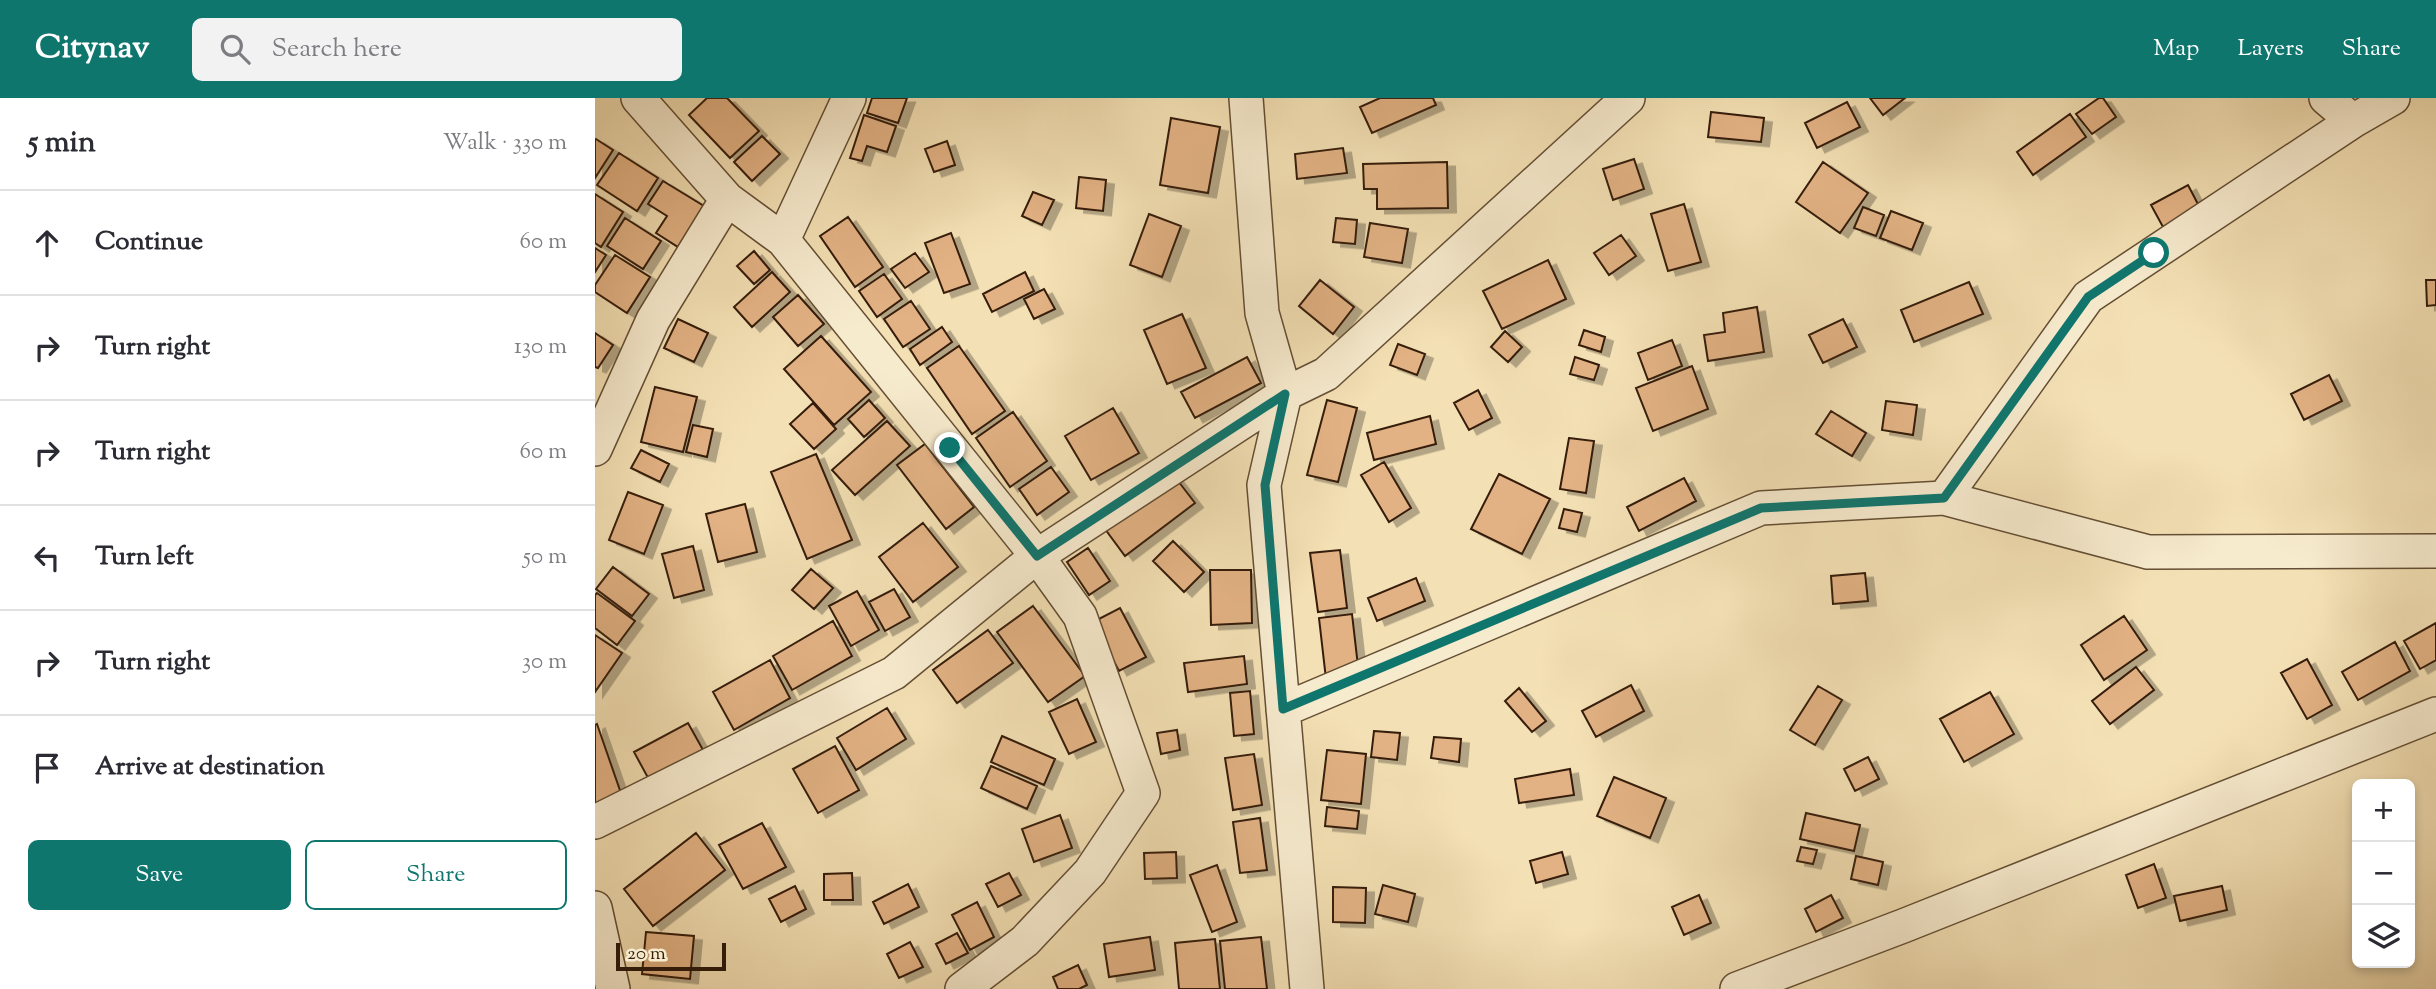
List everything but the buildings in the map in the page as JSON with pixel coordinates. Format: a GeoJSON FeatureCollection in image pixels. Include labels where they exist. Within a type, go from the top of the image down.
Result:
{"type":"FeatureCollection","features":[{"type":"Feature","properties":{"kind":"street"},"geometry":{"type":"LineString","coordinates":[[638,98],[727,199],[782,240],[1037,556],[1080,616],[1143,793],[1090,872],[1025,941],[962,989]]}},
{"type":"Feature","properties":{"kind":"street"},"geometry":{"type":"LineString","coordinates":[[782,240],[849,98]]}},
{"type":"Feature","properties":{"kind":"street"},"geometry":{"type":"LineString","coordinates":[[1246,98],[1262,313],[1285,394],[1265,485],[1307,989]]}},
{"type":"Feature","properties":{"kind":"street"},"geometry":{"type":"LineString","coordinates":[[595,822],[894,673],[1037,556],[1285,394],[1326,374],[1628,98]]}},
{"type":"Feature","properties":{"kind":"street"},"geometry":{"type":"LineString","coordinates":[[2326,98],[2353,121]]}},
{"type":"Feature","properties":{"kind":"street"},"geometry":{"type":"LineString","coordinates":[[1944,498],[2088,297],[2353,121],[2393,98]]}},
{"type":"Feature","properties":{"kind":"street"},"geometry":{"type":"LineString","coordinates":[[595,449],[653,320],[727,199]]}},
{"type":"Feature","properties":{"kind":"street"},"geometry":{"type":"LineString","coordinates":[[1283,709],[1761,508],[1944,498],[2148,552],[2436,551]]}},
{"type":"Feature","properties":{"kind":"street"},"geometry":{"type":"LineString","coordinates":[[1737,989],[1903,926],[2436,714]]}},
{"type":"Feature","properties":{"kind":"street"},"geometry":{"type":"LineString","coordinates":[[595,908],[613,989]]}},
{"type":"Feature","properties":{"kind":"route"},"geometry":{"type":"LineString","coordinates":[[950,448],[1037,556],[1285,394],[1265,485],[1283,709],[1761,508],[1944,498],[2088,297],[2154,253]]}}]}
